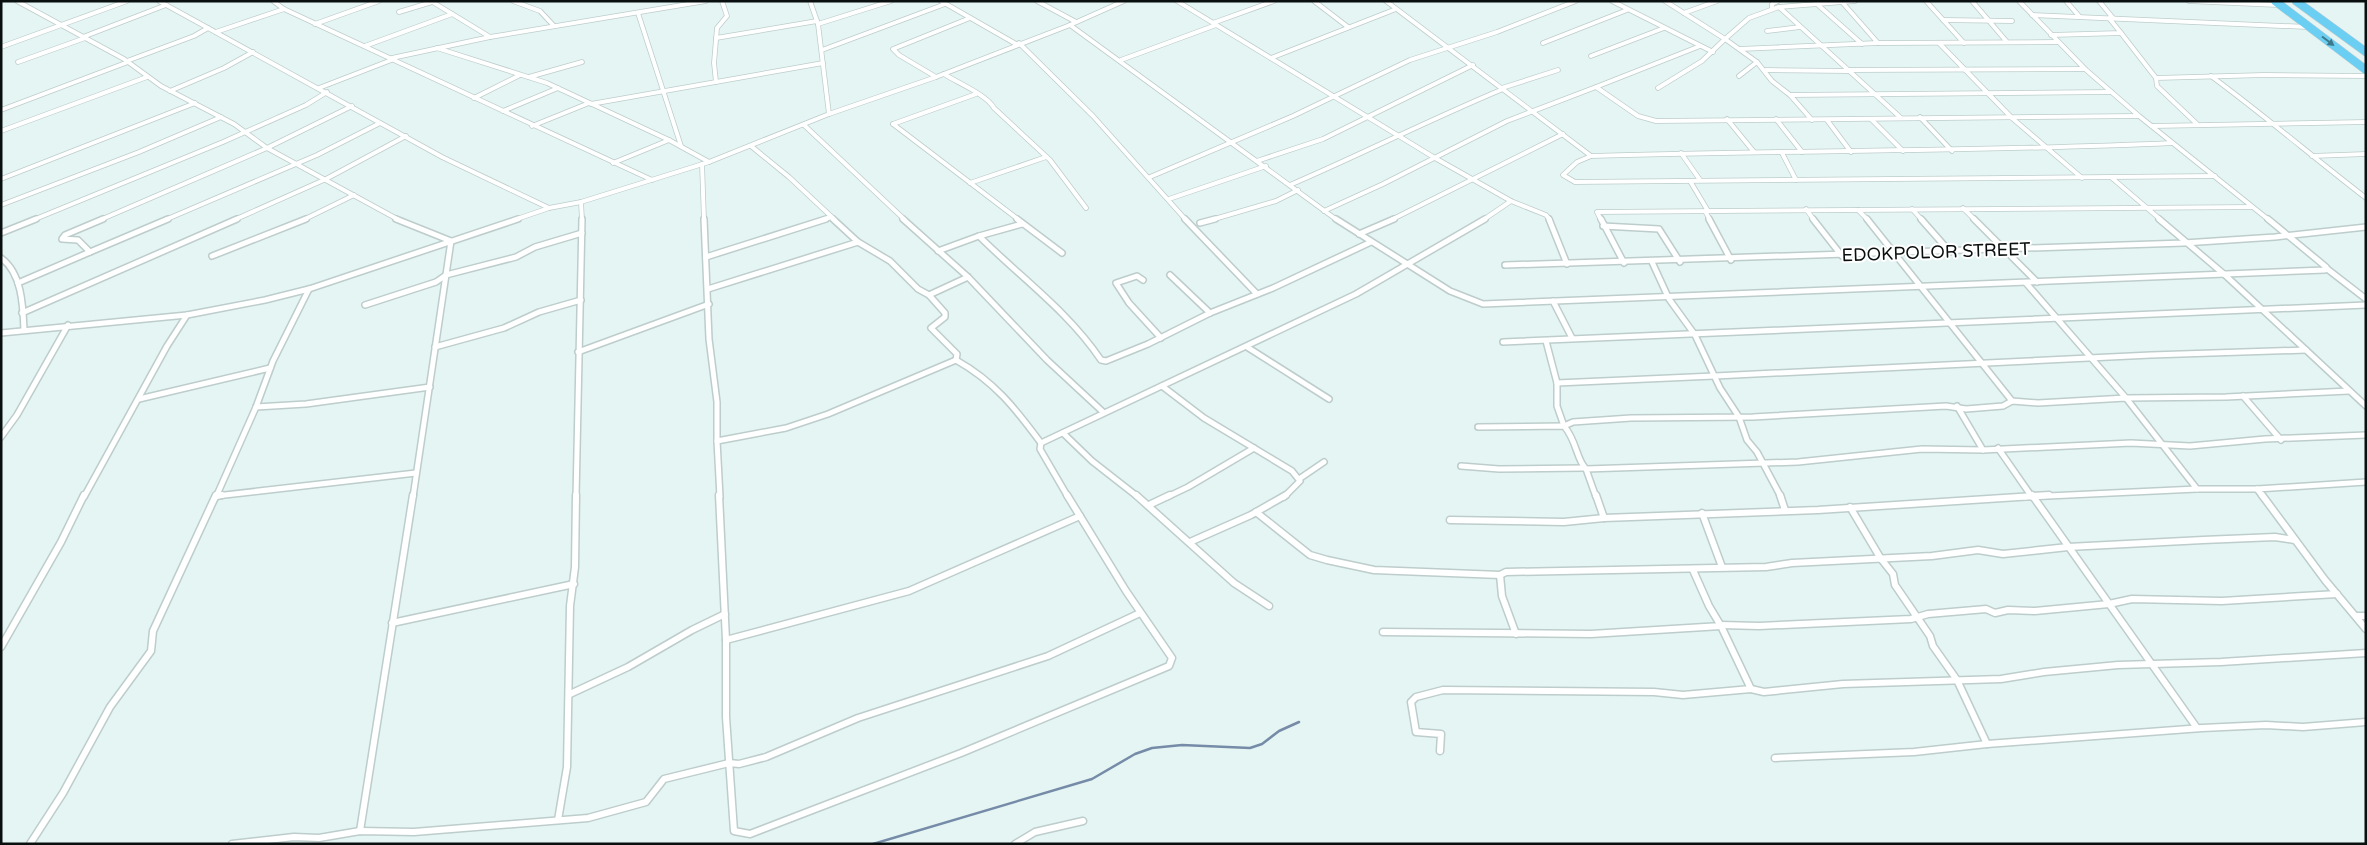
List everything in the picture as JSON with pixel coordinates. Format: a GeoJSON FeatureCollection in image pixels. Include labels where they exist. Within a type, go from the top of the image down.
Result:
{"type":"FeatureCollection","features":[{"type":"Feature","properties":{"kind":"highway"},"geometry":{"type":"LineString","coordinates":[[2296,1],[2366,52]]}},
{"type":"Feature","properties":{"kind":"highway"},"geometry":{"type":"LineString","coordinates":[[2277,3],[2366,70]]}},
{"type":"Feature","properties":{"kind":"street"},"geometry":{"type":"LineString","coordinates":[[17,1],[84,37],[127,62],[170,91],[221,117],[267,148],[326,179],[387,215],[451,241]]}},
{"type":"Feature","properties":{"kind":"street"},"geometry":{"type":"LineString","coordinates":[[1,47],[127,1]]}},
{"type":"Feature","properties":{"kind":"street"},"geometry":{"type":"LineString","coordinates":[[160,1],[442,157],[549,208]]}},
{"type":"Feature","properties":{"kind":"street"},"geometry":{"type":"LineString","coordinates":[[273,1],[284,9],[315,24],[393,58],[532,126],[652,180]]}},
{"type":"Feature","properties":{"kind":"street"},"geometry":{"type":"LineString","coordinates":[[315,24],[379,1]]}},
{"type":"Feature","properties":{"kind":"street"},"geometry":{"type":"LineString","coordinates":[[399,12],[439,1]]}},
{"type":"Feature","properties":{"kind":"street"},"geometry":{"type":"LineString","coordinates":[[513,1],[540,11],[554,26]]}},
{"type":"Feature","properties":{"kind":"street"},"geometry":{"type":"LineString","coordinates":[[319,88],[393,58],[436,47],[706,1]]}},
{"type":"Feature","properties":{"kind":"street"},"geometry":{"type":"LineString","coordinates":[[716,82],[716,38],[719,23],[727,16],[722,6],[722,1]]}},
{"type":"Feature","properties":{"kind":"street"},"geometry":{"type":"LineString","coordinates":[[810,1],[817,22],[822,50],[822,64],[829,114]]}},
{"type":"Feature","properties":{"kind":"street"},"geometry":{"type":"LineString","coordinates":[[716,38],[846,17],[891,1]]}},
{"type":"Feature","properties":{"kind":"street"},"geometry":{"type":"LineString","coordinates":[[940,1],[1018,44],[1093,116],[1257,294]]}},
{"type":"Feature","properties":{"kind":"street"},"geometry":{"type":"LineString","coordinates":[[1037,1],[1076,22]]}},
{"type":"Feature","properties":{"kind":"street"},"geometry":{"type":"LineString","coordinates":[[1,333],[68,325],[187,315],[258,302],[309,288],[549,208],[581,202],[709,162],[829,114],[936,78],[1070,25],[1124,1]]}},
{"type":"Feature","properties":{"kind":"street"},"geometry":{"type":"LineString","coordinates":[[1178,1],[1402,136],[1435,158],[1511,201],[1546,215],[1552,222],[1567,264]]}},
{"type":"Feature","properties":{"kind":"street"},"geometry":{"type":"LineString","coordinates":[[1121,60],[1274,1]]}},
{"type":"Feature","properties":{"kind":"street"},"geometry":{"type":"LineString","coordinates":[[1314,1],[1348,27]]}},
{"type":"Feature","properties":{"kind":"street"},"geometry":{"type":"LineString","coordinates":[[1386,1],[1591,156]]}},
{"type":"Feature","properties":{"kind":"street"},"geometry":{"type":"LineString","coordinates":[[1150,177],[1232,143],[1410,60],[1576,1]]}},
{"type":"Feature","properties":{"kind":"street"},"geometry":{"type":"LineString","coordinates":[[1612,1],[1712,52]]}},
{"type":"Feature","properties":{"kind":"street"},"geometry":{"type":"LineString","coordinates":[[1665,1],[1757,62],[1766,70],[1772,81],[1790,95],[1812,120]]}},
{"type":"Feature","properties":{"kind":"street"},"geometry":{"type":"LineString","coordinates":[[1684,13],[1717,1]]}},
{"type":"Feature","properties":{"kind":"street"},"geometry":{"type":"LineString","coordinates":[[1772,8],[1772,4],[1778,1]]}},
{"type":"Feature","properties":{"kind":"street"},"geometry":{"type":"LineString","coordinates":[[1658,88],[1689,70],[1712,52],[1741,24],[1772,8],[1856,1]]}},
{"type":"Feature","properties":{"kind":"street"},"geometry":{"type":"LineString","coordinates":[[1926,1],[1964,43]]}},
{"type":"Feature","properties":{"kind":"street"},"geometry":{"type":"LineString","coordinates":[[1972,1],[2008,43]]}},
{"type":"Feature","properties":{"kind":"street"},"geometry":{"type":"LineString","coordinates":[[2018,1],[2086,69],[2138,116],[2366,299]]}},
{"type":"Feature","properties":{"kind":"street"},"geometry":{"type":"LineString","coordinates":[[2066,1],[2079,16]]}},
{"type":"Feature","properties":{"kind":"street"},"geometry":{"type":"LineString","coordinates":[[2099,1],[2121,33],[2147,64],[2150,73],[2156,78],[2366,76]]}},
{"type":"Feature","properties":{"kind":"street"},"geometry":{"type":"LineString","coordinates":[[2189,1],[2277,3]]}},
{"type":"Feature","properties":{"kind":"street"},"geometry":{"type":"LineString","coordinates":[[432,2],[490,37]]}},
{"type":"Feature","properties":{"kind":"street"},"geometry":{"type":"LineString","coordinates":[[1842,2],[1878,43]]}},
{"type":"Feature","properties":{"kind":"street"},"geometry":{"type":"LineString","coordinates":[[822,50],[945,4]]}},
{"type":"Feature","properties":{"kind":"street"},"geometry":{"type":"LineString","coordinates":[[1818,4],[1862,44]]}},
{"type":"Feature","properties":{"kind":"street"},"geometry":{"type":"LineString","coordinates":[[18,62],[166,5]]}},
{"type":"Feature","properties":{"kind":"street"},"geometry":{"type":"LineString","coordinates":[[1779,7],[1901,118]]}},
{"type":"Feature","properties":{"kind":"street"},"geometry":{"type":"LineString","coordinates":[[216,32],[284,9]]}},
{"type":"Feature","properties":{"kind":"street"},"geometry":{"type":"LineString","coordinates":[[1271,58],[1396,9]]}},
{"type":"Feature","properties":{"kind":"street"},"geometry":{"type":"LineString","coordinates":[[1543,43],[1627,10]]}},
{"type":"Feature","properties":{"kind":"street"},"geometry":{"type":"LineString","coordinates":[[638,13],[680,146]]}},
{"type":"Feature","properties":{"kind":"street"},"geometry":{"type":"LineString","coordinates":[[365,46],[452,14]]}},
{"type":"Feature","properties":{"kind":"street"},"geometry":{"type":"LineString","coordinates":[[2032,15],[2309,27]]}},
{"type":"Feature","properties":{"kind":"street"},"geometry":{"type":"LineString","coordinates":[[936,78],[899,55],[893,49],[970,18]]}},
{"type":"Feature","properties":{"kind":"street"},"geometry":{"type":"LineString","coordinates":[[1943,20],[2012,21]]}},
{"type":"Feature","properties":{"kind":"street"},"geometry":{"type":"LineString","coordinates":[[1070,25],[1121,60],[1232,143],[1370,242],[1408,263],[1450,291],[1483,304],[2225,275],[2325,270],[2326,268]]}},
{"type":"Feature","properties":{"kind":"street"},"geometry":{"type":"LineString","coordinates":[[1767,31],[1800,27]]}},
{"type":"Feature","properties":{"kind":"street"},"geometry":{"type":"LineString","coordinates":[[1,110],[194,36],[208,28]]}},
{"type":"Feature","properties":{"kind":"street"},"geometry":{"type":"LineString","coordinates":[[1591,56],[1664,28]]}},
{"type":"Feature","properties":{"kind":"street"},"geometry":{"type":"LineString","coordinates":[[2051,35],[2121,33]]}},
{"type":"Feature","properties":{"kind":"street"},"geometry":{"type":"LineString","coordinates":[[1740,50],[1878,43],[2058,42]]}},
{"type":"Feature","properties":{"kind":"street"},"geometry":{"type":"LineString","coordinates":[[1939,43],[2012,118],[2046,149],[2083,178]]}},
{"type":"Feature","properties":{"kind":"street"},"geometry":{"type":"LineString","coordinates":[[1324,210],[1363,195],[1530,111],[1700,46]]}},
{"type":"Feature","properties":{"kind":"street"},"geometry":{"type":"LineString","coordinates":[[436,47],[558,88],[669,140],[709,162]]}},
{"type":"Feature","properties":{"kind":"street"},"geometry":{"type":"LineString","coordinates":[[170,91],[224,68],[253,52]]}},
{"type":"Feature","properties":{"kind":"street"},"geometry":{"type":"LineString","coordinates":[[528,77],[582,62]]}},
{"type":"Feature","properties":{"kind":"street"},"geometry":{"type":"LineString","coordinates":[[1739,76],[1757,62]]}},
{"type":"Feature","properties":{"kind":"street"},"geometry":{"type":"LineString","coordinates":[[532,126],[590,104],[822,64]]}},
{"type":"Feature","properties":{"kind":"street"},"geometry":{"type":"LineString","coordinates":[[1257,161],[1323,139],[1473,65]]}},
{"type":"Feature","properties":{"kind":"street"},"geometry":{"type":"LineString","coordinates":[[1766,70],[2086,69]]}},
{"type":"Feature","properties":{"kind":"street"},"geometry":{"type":"LineString","coordinates":[[1290,185],[1402,136],[1432,119],[1502,89],[1558,70]]}},
{"type":"Feature","properties":{"kind":"street"},"geometry":{"type":"LineString","coordinates":[[474,98],[520,74]]}},
{"type":"Feature","properties":{"kind":"street"},"geometry":{"type":"LineString","coordinates":[[944,74],[976,94],[990,99],[994,108],[1046,157],[1086,208]]}},
{"type":"Feature","properties":{"kind":"street"},"geometry":{"type":"LineString","coordinates":[[2210,76],[2273,123],[2311,156],[2366,198]]}},
{"type":"Feature","properties":{"kind":"street"},"geometry":{"type":"LineString","coordinates":[[1,131],[148,77]]}},
{"type":"Feature","properties":{"kind":"street"},"geometry":{"type":"LineString","coordinates":[[2156,78],[2157,86],[2173,99],[2194,122],[2199,124]]}},
{"type":"Feature","properties":{"kind":"street"},"geometry":{"type":"LineString","coordinates":[[1596,87],[1624,108],[1648,120],[2138,116]]}},
{"type":"Feature","properties":{"kind":"street"},"geometry":{"type":"LineString","coordinates":[[503,111],[558,88]]}},
{"type":"Feature","properties":{"kind":"street"},"geometry":{"type":"LineString","coordinates":[[1,233],[110,190],[306,104],[327,92]]}},
{"type":"Feature","properties":{"kind":"street"},"geometry":{"type":"LineString","coordinates":[[1790,95],[2112,92]]}},
{"type":"Feature","properties":{"kind":"street"},"geometry":{"type":"LineString","coordinates":[[976,94],[893,124],[1062,254]]}},
{"type":"Feature","properties":{"kind":"street"},"geometry":{"type":"LineString","coordinates":[[1,179],[194,103]]}},
{"type":"Feature","properties":{"kind":"street"},"geometry":{"type":"LineString","coordinates":[[90,252],[78,240],[62,239],[64,235],[267,148],[352,106]]}},
{"type":"Feature","properties":{"kind":"street"},"geometry":{"type":"LineString","coordinates":[[1,204],[139,152],[221,117]]}},
{"type":"Feature","properties":{"kind":"street"},"geometry":{"type":"LineString","coordinates":[[1920,117],[1952,151]]}},
{"type":"Feature","properties":{"kind":"street"},"geometry":{"type":"LineString","coordinates":[[1727,119],[1754,152]]}},
{"type":"Feature","properties":{"kind":"street"},"geometry":{"type":"LineString","coordinates":[[1776,119],[1802,152]]}},
{"type":"Feature","properties":{"kind":"street"},"geometry":{"type":"LineString","coordinates":[[1871,119],[1903,151]]}},
{"type":"Feature","properties":{"kind":"street"},"geometry":{"type":"LineString","coordinates":[[1827,120],[1851,152]]}},
{"type":"Feature","properties":{"kind":"street"},"geometry":{"type":"LineString","coordinates":[[2151,126],[2366,122]]}},
{"type":"Feature","properties":{"kind":"street"},"geometry":{"type":"LineString","coordinates":[[18,283],[295,164],[380,123]]}},
{"type":"Feature","properties":{"kind":"street"},"geometry":{"type":"LineString","coordinates":[[804,125],[856,176],[968,277],[1047,360],[1103,412]]}},
{"type":"Feature","properties":{"kind":"street"},"geometry":{"type":"LineString","coordinates":[[1359,234],[1414,210],[1563,134]]}},
{"type":"Feature","properties":{"kind":"street"},"geometry":{"type":"LineString","coordinates":[[22,313],[125,270],[148,257],[326,179],[406,136]]}},
{"type":"Feature","properties":{"kind":"street"},"geometry":{"type":"LineString","coordinates":[[613,162],[669,140]]}},
{"type":"Feature","properties":{"kind":"street"},"geometry":{"type":"LineString","coordinates":[[2172,143],[2046,149],[1681,153],[1591,156],[1576,162],[1563,176],[1568,180],[1584,182],[2215,176]]}},
{"type":"Feature","properties":{"kind":"street"},"geometry":{"type":"LineString","coordinates":[[750,146],[788,177],[858,242],[884,256],[906,274],[918,289],[929,295],[945,313],[945,317],[931,328],[956,354],[956,360]]}},
{"type":"Feature","properties":{"kind":"street"},"geometry":{"type":"LineString","coordinates":[[1782,152],[1796,180]]}},
{"type":"Feature","properties":{"kind":"street"},"geometry":{"type":"LineString","coordinates":[[1681,153],[1700,180]]}},
{"type":"Feature","properties":{"kind":"street"},"geometry":{"type":"LineString","coordinates":[[2311,156],[2366,154]]}},
{"type":"Feature","properties":{"kind":"street"},"geometry":{"type":"LineString","coordinates":[[970,183],[1046,157]]}},
{"type":"Feature","properties":{"kind":"street"},"geometry":{"type":"LineString","coordinates":[[702,164],[710,339],[717,402],[726,640],[725,694],[734,831],[750,834],[1060,714],[1169,666],[1172,658],[1140,613],[1080,516],[1040,449],[1041,443],[1007,398],[979,373],[956,360]]}},
{"type":"Feature","properties":{"kind":"street"},"geometry":{"type":"LineString","coordinates":[[1168,199],[1266,166]]}},
{"type":"Feature","properties":{"kind":"street"},"geometry":{"type":"LineString","coordinates":[[2112,178],[2225,275],[2366,406]]}},
{"type":"Feature","properties":{"kind":"street"},"geometry":{"type":"LineString","coordinates":[[1690,181],[1731,260]]}},
{"type":"Feature","properties":{"kind":"street"},"geometry":{"type":"LineString","coordinates":[[1200,223],[1276,201],[1298,190]]}},
{"type":"Feature","properties":{"kind":"street"},"geometry":{"type":"LineString","coordinates":[[212,256],[314,215],[354,195]]}},
{"type":"Feature","properties":{"kind":"street"},"geometry":{"type":"LineString","coordinates":[[1041,443],[1103,412],[1247,347],[1356,294],[1492,215],[1511,201]]}},
{"type":"Feature","properties":{"kind":"street"},"geometry":{"type":"LineString","coordinates":[[558,820],[567,766],[570,694],[570,606],[574,584],[578,352],[581,300],[581,202]]}},
{"type":"Feature","properties":{"kind":"street"},"geometry":{"type":"LineString","coordinates":[[1624,263],[1597,216],[1597,212],[2253,207]]}},
{"type":"Feature","properties":{"kind":"street"},"geometry":{"type":"LineString","coordinates":[[1964,208],[2037,282]]}},
{"type":"Feature","properties":{"kind":"street"},"geometry":{"type":"LineString","coordinates":[[1806,209],[1842,256]]}},
{"type":"Feature","properties":{"kind":"street"},"geometry":{"type":"LineString","coordinates":[[1912,209],[1950,252]]}},
{"type":"Feature","properties":{"kind":"street"},"geometry":{"type":"LineString","coordinates":[[1858,210],[1871,222],[1952,323],[1980,363],[2012,401]]}},
{"type":"Feature","properties":{"kind":"street"},"geometry":{"type":"LineString","coordinates":[[706,257],[831,217]]}},
{"type":"Feature","properties":{"kind":"street"},"geometry":{"type":"LineString","coordinates":[[938,251],[979,236],[1022,224]]}},
{"type":"Feature","properties":{"kind":"street"},"geometry":{"type":"LineString","coordinates":[[1603,226],[1659,229],[1680,262]]}},
{"type":"Feature","properties":{"kind":"street","name":"EDOKPOLOR STREET"},"geometry":{"type":"LineString","coordinates":[[1504,265],[1680,262],[2188,244],[2290,237],[2366,227]]}},
{"type":"Feature","properties":{"kind":"street"},"geometry":{"type":"LineString","coordinates":[[365,305],[436,282],[446,275],[516,257],[535,247],[582,233]]}},
{"type":"Feature","properties":{"kind":"street"},"geometry":{"type":"LineString","coordinates":[[979,236],[1067,316],[1093,346],[1101,360],[1111,360],[1161,338],[1210,313],[1257,294],[1370,242]]}},
{"type":"Feature","properties":{"kind":"street"},"geometry":{"type":"LineString","coordinates":[[360,831],[380,717],[392,623],[430,387],[451,241]]}},
{"type":"Feature","properties":{"kind":"street"},"geometry":{"type":"LineString","coordinates":[[708,289],[858,242]]}},
{"type":"Feature","properties":{"kind":"street"},"geometry":{"type":"LineString","coordinates":[[1,258],[8,263],[18,283],[24,330]]}},
{"type":"Feature","properties":{"kind":"street"},"geometry":{"type":"LineString","coordinates":[[1652,262],[1669,298],[1695,335],[1715,376],[1739,417],[1747,440],[1757,452],[1784,502],[1785,510]]}},
{"type":"Feature","properties":{"kind":"street"},"geometry":{"type":"LineString","coordinates":[[1170,275],[1210,313]]}},
{"type":"Feature","properties":{"kind":"street"},"geometry":{"type":"LineString","coordinates":[[1143,280],[1137,276],[1116,283],[1129,304],[1161,338]]}},
{"type":"Feature","properties":{"kind":"street"},"geometry":{"type":"LineString","coordinates":[[929,295],[968,277]]}},
{"type":"Feature","properties":{"kind":"street"},"geometry":{"type":"LineString","coordinates":[[2026,283],[2126,398],[2197,489]]}},
{"type":"Feature","properties":{"kind":"street"},"geometry":{"type":"LineString","coordinates":[[30,844],[63,794],[98,727],[150,651],[152,631],[256,407],[270,368],[309,288]]}},
{"type":"Feature","properties":{"kind":"street"},"geometry":{"type":"LineString","coordinates":[[435,347],[504,328],[539,312],[581,300]]}},
{"type":"Feature","properties":{"kind":"street"},"geometry":{"type":"LineString","coordinates":[[1552,301],[1572,338]]}},
{"type":"Feature","properties":{"kind":"street"},"geometry":{"type":"LineString","coordinates":[[578,352],[709,304]]}},
{"type":"Feature","properties":{"kind":"street"},"geometry":{"type":"LineString","coordinates":[[1503,342],[2264,311],[2366,305]]}},
{"type":"Feature","properties":{"kind":"street"},"geometry":{"type":"LineString","coordinates":[[1,647],[61,542],[97,470],[139,399],[167,346],[187,315]]}},
{"type":"Feature","properties":{"kind":"street"},"geometry":{"type":"LineString","coordinates":[[1,437],[17,415],[68,325]]}},
{"type":"Feature","properties":{"kind":"street"},"geometry":{"type":"LineString","coordinates":[[1546,341],[1557,383],[1557,406],[1564,426],[1573,436],[1604,518]]}},
{"type":"Feature","properties":{"kind":"street"},"geometry":{"type":"LineString","coordinates":[[1247,347],[1329,399]]}},
{"type":"Feature","properties":{"kind":"street"},"geometry":{"type":"LineString","coordinates":[[1557,383],[2306,350]]}},
{"type":"Feature","properties":{"kind":"street"},"geometry":{"type":"LineString","coordinates":[[717,441],[786,428],[828,414],[956,360]]}},
{"type":"Feature","properties":{"kind":"street"},"geometry":{"type":"LineString","coordinates":[[139,399],[270,368]]}},
{"type":"Feature","properties":{"kind":"street"},"geometry":{"type":"LineString","coordinates":[[1162,386],[1204,418],[1292,471],[1299,480],[1299,486],[1293,491],[1256,512],[1190,542]]}},
{"type":"Feature","properties":{"kind":"street"},"geometry":{"type":"LineString","coordinates":[[256,407],[306,404],[430,387]]}},
{"type":"Feature","properties":{"kind":"street"},"geometry":{"type":"LineString","coordinates":[[1478,427],[1564,426],[1573,422],[1608,422],[1631,418],[1739,417],[1957,406],[1966,408],[2003,406],[2012,401],[2038,402],[2243,396],[2349,391]]}},
{"type":"Feature","properties":{"kind":"street"},"geometry":{"type":"LineString","coordinates":[[2243,396],[2281,440]]}},
{"type":"Feature","properties":{"kind":"street"},"geometry":{"type":"LineString","coordinates":[[1957,406],[1983,450]]}},
{"type":"Feature","properties":{"kind":"street"},"geometry":{"type":"LineString","coordinates":[[1063,433],[1092,462],[1148,505],[1234,583],[1270,606]]}},
{"type":"Feature","properties":{"kind":"street"},"geometry":{"type":"LineString","coordinates":[[1461,466],[1499,469],[1585,468],[1798,462],[1922,450],[1983,450],[2162,444],[2190,446],[2364,435],[2366,442]]}},
{"type":"Feature","properties":{"kind":"street"},"geometry":{"type":"LineString","coordinates":[[1148,505],[1188,487],[1254,448]]}},
{"type":"Feature","properties":{"kind":"street"},"geometry":{"type":"LineString","coordinates":[[1998,448],[2197,728]]}},
{"type":"Feature","properties":{"kind":"street"},"geometry":{"type":"LineString","coordinates":[[1299,480],[1324,462]]}},
{"type":"Feature","properties":{"kind":"street"},"geometry":{"type":"LineString","coordinates":[[216,496],[416,473]]}},
{"type":"Feature","properties":{"kind":"street"},"geometry":{"type":"LineString","coordinates":[[1450,520],[1564,522],[1702,513],[1981,501],[2032,496],[2197,489],[2257,489],[2366,482]]}},
{"type":"Feature","properties":{"kind":"street"},"geometry":{"type":"LineString","coordinates":[[2257,489],[2366,629]]}},
{"type":"Feature","properties":{"kind":"street"},"geometry":{"type":"LineString","coordinates":[[1850,507],[1881,560],[1893,574],[1895,585],[1930,636],[1933,646],[1957,680],[1986,744]]}},
{"type":"Feature","properties":{"kind":"street"},"geometry":{"type":"LineString","coordinates":[[1256,512],[1310,555],[1326,560],[1374,570],[1500,575],[1506,572],[1693,570],[1701,567],[1766,567],[1792,563],[1881,560],[1978,550],[2003,554],[2068,547],[2268,538],[2295,540]]}},
{"type":"Feature","properties":{"kind":"street"},"geometry":{"type":"LineString","coordinates":[[1702,513],[1722,567]]}},
{"type":"Feature","properties":{"kind":"street"},"geometry":{"type":"LineString","coordinates":[[726,640],[909,591],[1080,516]]}},
{"type":"Feature","properties":{"kind":"street"},"geometry":{"type":"LineString","coordinates":[[1693,570],[1708,606],[1721,626],[1751,689]]}},
{"type":"Feature","properties":{"kind":"street"},"geometry":{"type":"LineString","coordinates":[[1500,575],[1500,590],[1516,634]]}},
{"type":"Feature","properties":{"kind":"street"},"geometry":{"type":"LineString","coordinates":[[392,623],[574,584]]}},
{"type":"Feature","properties":{"kind":"street"},"geometry":{"type":"LineString","coordinates":[[1383,632],[1590,634],[1721,626],[1759,626],[1918,618],[1928,614],[1986,609],[1995,612],[2008,610],[2035,611],[2132,600],[2222,600],[2337,594]]}},
{"type":"Feature","properties":{"kind":"street"},"geometry":{"type":"LineString","coordinates":[[232,844],[294,837],[319,838],[360,831],[414,832],[588,818],[627,809],[650,799],[664,779],[729,763],[736,765],[765,757],[831,728],[932,692],[1047,656],[1140,613]]}},
{"type":"Feature","properties":{"kind":"street"},"geometry":{"type":"LineString","coordinates":[[570,694],[628,666],[725,614]]}},
{"type":"Feature","properties":{"kind":"street"},"geometry":{"type":"LineString","coordinates":[[2356,616],[2366,616]]}},
{"type":"Feature","properties":{"kind":"street"},"geometry":{"type":"LineString","coordinates":[[1440,751],[1441,734],[1416,732],[1411,702],[1416,696],[1443,690],[1654,692],[1682,695],[1751,689],[1764,692],[1843,684],[2001,679],[2044,672],[2151,664],[2221,662],[2366,653]]}},
{"type":"Feature","properties":{"kind":"street"},"geometry":{"type":"LineString","coordinates":[[1776,758],[1914,752],[1964,748],[1986,744],[2197,728],[2266,725],[2303,727],[2366,722]]}},
{"type":"Feature","properties":{"kind":"street"},"geometry":{"type":"LineString","coordinates":[[1015,844],[1035,832],[1083,821]]}},
{"type":"Feature","properties":{"kind":"waterway"},"geometry":{"type":"LineString","coordinates":[[873,844],[1092,779],[1135,754],[1152,748],[1182,745],[1250,748],[1262,744],[1279,731],[1299,722]]}}]}
